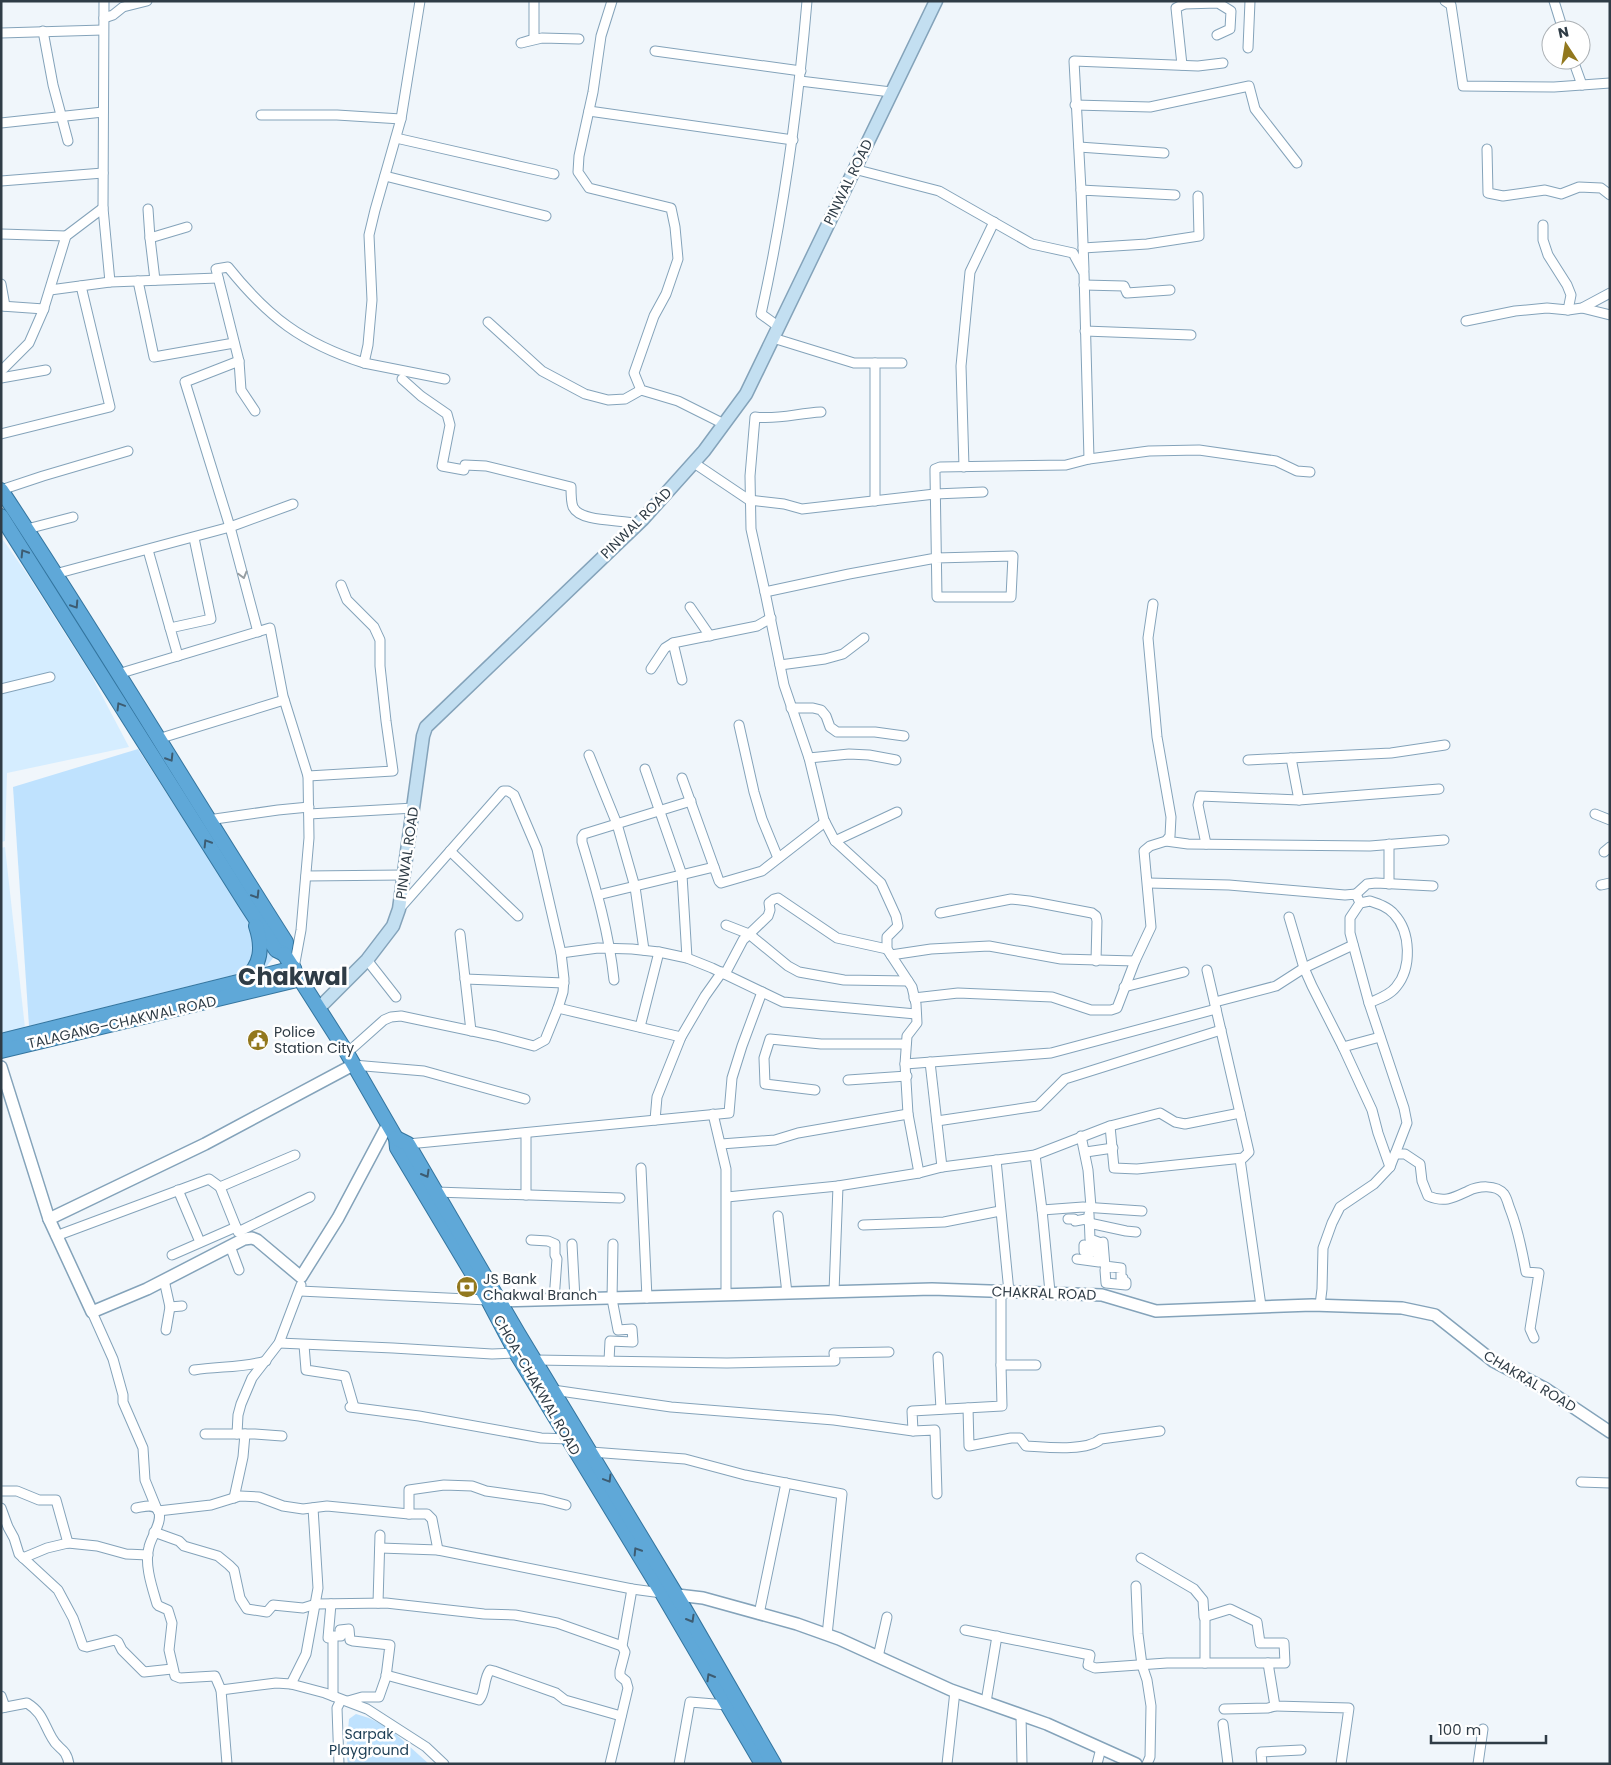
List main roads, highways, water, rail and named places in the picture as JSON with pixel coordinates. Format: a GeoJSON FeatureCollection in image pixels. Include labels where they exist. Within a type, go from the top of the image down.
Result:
{"type":"FeatureCollection","features":[{"type":"Feature","properties":{"kind":"highway"},"geometry":{"type":"LineString","coordinates":[[1,490],[286,942],[284,954]]}},
{"type":"Feature","properties":{"kind":"highway"},"geometry":{"type":"LineString","coordinates":[[1,516],[246,904],[257,931],[261,952],[257,966],[243,981]]}},
{"type":"Feature","properties":{"kind":"highway","name":"CHOA-CHAKWAL ROAD"},"geometry":{"type":"LineString","coordinates":[[246,904],[276,950],[284,954],[319,1008],[388,1124],[402,1141],[397,1148],[494,1301],[516,1353],[662,1593],[762,1764]]}},
{"type":"Feature","properties":{"kind":"highway","name":"TALAGANG–CHAKWAL ROAD"},"geometry":{"type":"LineString","coordinates":[[1,1041],[243,981],[297,974]]}},
{"type":"Feature","properties":{"kind":"highway","name":"TALAGANG–CHAKWAL ROAD"},"geometry":{"type":"LineString","coordinates":[[1,1051],[297,974]]}},
{"type":"Feature","properties":{"kind":"highway"},"geometry":{"type":"LineString","coordinates":[[402,1141],[436,1192],[494,1301],[535,1360],[591,1452],[774,1764]]}},
{"type":"Feature","properties":{"kind":"main road","name":"PINWAL ROAD"},"geometry":{"type":"LineString","coordinates":[[319,1008],[367,960],[393,926],[400,909],[403,875],[423,736],[426,727],[638,524],[694,463],[746,394],[936,1]]}},
{"type":"Feature","properties":{"kind":"place","name":"Police Station City"},"geometry":{"type":"Point","coordinates":[258,1040]}},
{"type":"Feature","properties":{"kind":"place","name":"JS Bank Chakwal Branch"},"geometry":{"type":"Point","coordinates":[467,1287]}},
{"type":"Feature","properties":{"kind":"district","name":"Chakwal"},"geometry":{"type":"Point","coordinates":[293,976]}},
{"type":"Feature","properties":{"kind":"park label","name":"Sarpak Playground"},"geometry":{"type":"Point","coordinates":[369,1742]}}]}
